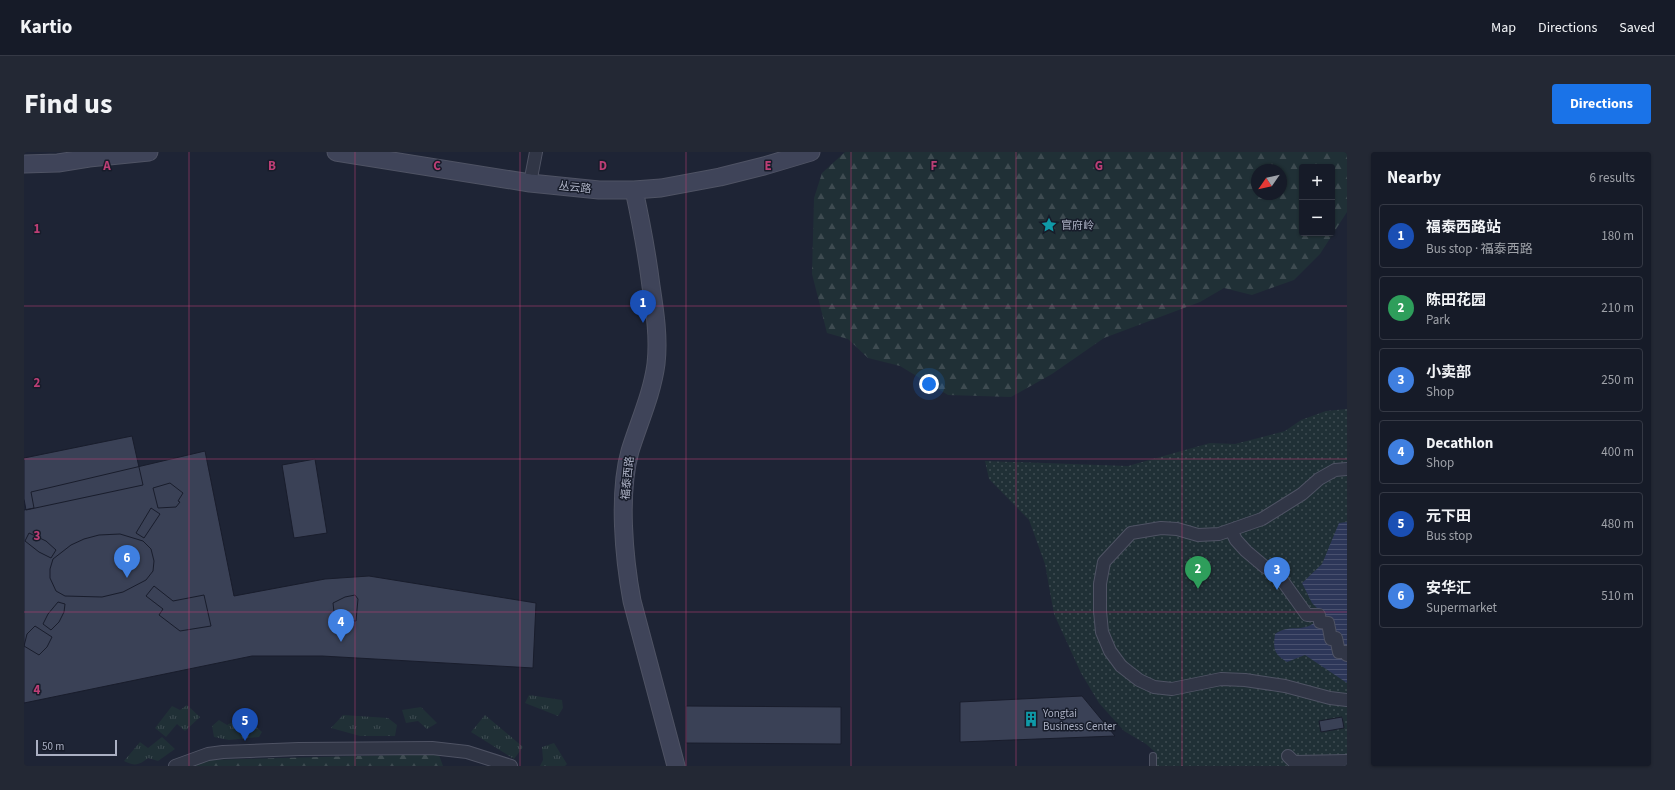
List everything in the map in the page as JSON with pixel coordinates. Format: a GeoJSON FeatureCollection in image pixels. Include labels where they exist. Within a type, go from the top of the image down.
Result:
{"type":"FeatureCollection","features":[{"type":"Feature","properties":{"kind":"street"},"geometry":{"type":"LineString","coordinates":[[24,164],[58,163],[89,158],[149,152]]}},
{"type":"Feature","properties":{"kind":"street","name":"丛云路"},"geometry":{"type":"LineString","coordinates":[[336,152],[530,183],[599,190],[661,188],[727,175],[811,152]]}},
{"type":"Feature","properties":{"kind":"street"},"geometry":{"type":"LineString","coordinates":[[530,183],[536,152]]}},
{"type":"Feature","properties":{"kind":"street","name":"福泰西路"},"geometry":{"type":"LineString","coordinates":[[634,190],[645,242],[658,345],[656,366],[649,395],[630,452],[626,471],[624,524],[626,557],[632,601],[676,766]]}},
{"type":"Feature","properties":{"kind":"street"},"geometry":{"type":"LineString","coordinates":[[1347,469],[1335,470],[1319,480],[1302,494],[1262,519],[1219,534],[1198,535],[1177,529],[1160,528],[1131,533],[1104,562],[1100,584],[1102,632],[1110,651],[1122,666],[1139,680],[1154,687],[1172,689],[1221,679],[1245,680],[1285,686],[1330,698],[1347,700]]}},
{"type":"Feature","properties":{"kind":"street"},"geometry":{"type":"LineString","coordinates":[[1231,530],[1236,540],[1246,551],[1265,567],[1277,573],[1307,615],[1319,615],[1320,622],[1328,623],[1331,638],[1336,638],[1339,652],[1346,652],[1347,655]]}},
{"type":"Feature","properties":{"kind":"street"},"geometry":{"type":"LineString","coordinates":[[175,766],[208,754],[222,752],[299,749],[432,748],[467,752],[512,766]]}},
{"type":"Feature","properties":{"kind":"street"},"geometry":{"type":"LineString","coordinates":[[1288,756],[1294,762],[1347,761]]}},
{"type":"Feature","properties":{"kind":"lane"},"geometry":{"type":"LineString","coordinates":[[1153,756],[1153,766]]}},
{"type":"Feature","properties":{"kind":"green space"},"geometry":{"type":"Polygon","coordinates":[[[845,152],[1347,152],[1347,212],[1335,231],[1335,164],[1299,164],[1299,236],[1332,236],[1320,254],[1294,280],[1252,295],[1224,288],[1200,302],[1104,338],[1052,374],[1011,397],[948,395],[900,366],[868,358],[848,339],[827,333],[812,274],[814,198],[822,173],[845,152]]]}},
{"type":"Feature","properties":{"kind":"green space"},"geometry":{"type":"Polygon","coordinates":[[[1347,409],[1347,766],[1156,766],[1155,752],[1146,744],[1124,731],[1099,703],[1081,673],[1054,614],[1045,564],[1029,520],[989,479],[985,461],[1128,466],[1210,443],[1235,444],[1285,431],[1301,420],[1326,411],[1347,409]]]}},
{"type":"Feature","properties":{"kind":"green space"},"geometry":{"type":"Polygon","coordinates":[[[529,695],[562,700],[563,708],[558,716],[525,703],[529,695]]]}},
{"type":"Feature","properties":{"kind":"green space"},"geometry":{"type":"Polygon","coordinates":[[[187,705],[200,717],[185,731],[177,724],[166,737],[155,728],[172,706],[180,710],[187,705]]]}},
{"type":"Feature","properties":{"kind":"green space"},"geometry":{"type":"Polygon","coordinates":[[[421,707],[437,723],[427,729],[418,721],[406,723],[402,710],[421,707]]]}},
{"type":"Feature","properties":{"kind":"green space"},"geometry":{"type":"Polygon","coordinates":[[[343,715],[388,718],[397,725],[395,736],[360,736],[331,728],[343,715]]]}},
{"type":"Feature","properties":{"kind":"green space"},"geometry":{"type":"Polygon","coordinates":[[[485,715],[523,747],[514,759],[471,732],[485,715]]]}},
{"type":"Feature","properties":{"kind":"green space"},"geometry":{"type":"Polygon","coordinates":[[[244,716],[262,732],[259,737],[229,740],[214,737],[212,726],[219,720],[227,725],[244,716]]]}},
{"type":"Feature","properties":{"kind":"green space"},"geometry":{"type":"Polygon","coordinates":[[[162,737],[175,749],[158,761],[148,758],[141,763],[131,764],[124,761],[140,742],[148,748],[162,737]]]}},
{"type":"Feature","properties":{"kind":"green space"},"geometry":{"type":"Polygon","coordinates":[[[554,743],[567,764],[565,766],[540,766],[543,760],[542,747],[554,743]]]}},
{"type":"Feature","properties":{"kind":"green space"},"geometry":{"type":"Polygon","coordinates":[[[439,755],[443,766],[195,766],[207,760],[439,755]]]}},
{"type":"Feature","properties":{"kind":"water"},"geometry":{"type":"Polygon","coordinates":[[[1347,522],[1347,683],[1305,655],[1287,662],[1277,654],[1274,644],[1275,634],[1287,629],[1309,626],[1321,617],[1318,609],[1312,603],[1302,583],[1322,564],[1339,523],[1347,522]]]}},
{"type":"Feature","properties":{"kind":"building"},"geometry":{"type":"Polygon","coordinates":[[[132,436],[143,485],[26,510],[24,499],[24,458],[132,436]]]}},
{"type":"Feature","properties":{"kind":"building"},"geometry":{"type":"Polygon","coordinates":[[[205,451],[234,596],[325,579],[369,576],[536,603],[533,668],[322,656],[252,656],[24,703],[24,510],[34,508],[31,492],[205,451]]]}},
{"type":"Feature","properties":{"kind":"building"},"geometry":{"type":"Polygon","coordinates":[[[315,459],[327,533],[294,538],[282,465],[315,459]]]}},
{"type":"Feature","properties":{"kind":"building"},"geometry":{"type":"Polygon","coordinates":[[[170,483],[183,493],[178,501],[180,502],[176,507],[158,508],[153,488],[170,483]]]}},
{"type":"Feature","properties":{"kind":"building"},"geometry":{"type":"Polygon","coordinates":[[[151,508],[160,514],[144,538],[136,533],[151,508]]]}},
{"type":"Feature","properties":{"kind":"building"},"geometry":{"type":"Polygon","coordinates":[[[29,533],[46,541],[56,550],[51,558],[39,552],[25,541],[29,533]]]}},
{"type":"Feature","properties":{"kind":"building"},"geometry":{"type":"Polygon","coordinates":[[[120,534],[143,541],[151,549],[154,561],[153,571],[146,580],[123,592],[102,597],[65,596],[56,591],[50,578],[50,569],[53,559],[71,545],[84,539],[99,535],[120,534]]]}},
{"type":"Feature","properties":{"kind":"building"},"geometry":{"type":"Polygon","coordinates":[[[154,586],[173,601],[204,595],[211,626],[180,631],[159,615],[163,609],[146,596],[154,586]]]}},
{"type":"Feature","properties":{"kind":"building"},"geometry":{"type":"Polygon","coordinates":[[[355,595],[358,599],[356,621],[343,620],[337,617],[334,612],[333,603],[345,597],[355,595]]]}},
{"type":"Feature","properties":{"kind":"building"},"geometry":{"type":"Polygon","coordinates":[[[58,602],[65,604],[64,612],[59,622],[51,630],[43,624],[48,614],[58,602]]]}},
{"type":"Feature","properties":{"kind":"building"},"geometry":{"type":"Polygon","coordinates":[[[35,626],[52,637],[47,647],[39,655],[24,646],[27,634],[35,626]]]}},
{"type":"Feature","properties":{"kind":"building","name":"Yongtai Business Center"},"geometry":{"type":"Polygon","coordinates":[[[1082,696],[1115,736],[960,742],[960,702],[1082,696]]]}},
{"type":"Feature","properties":{"kind":"building"},"geometry":{"type":"Polygon","coordinates":[[[686,706],[841,707],[841,744],[686,743],[686,706]]]}},
{"type":"Feature","properties":{"kind":"building"},"geometry":{"type":"Polygon","coordinates":[[[1342,717],[1344,728],[1321,732],[1319,721],[1342,717]]]}},
{"type":"Feature","properties":{"kind":"place","name":"官府岭"},"geometry":{"type":"Point","coordinates":[1049,225]}},
{"type":"Feature","properties":{"kind":"place","name":"福泰西路站"},"geometry":{"type":"Point","coordinates":[643,323]}},
{"type":"Feature","properties":{"kind":"place","name":"安华汇"},"geometry":{"type":"Point","coordinates":[127,578]}},
{"type":"Feature","properties":{"kind":"place","name":"陈田花园"},"geometry":{"type":"Point","coordinates":[1198,589]}},
{"type":"Feature","properties":{"kind":"place","name":"小卖部"},"geometry":{"type":"Point","coordinates":[1277,590]}},
{"type":"Feature","properties":{"kind":"place","name":"Decathlon"},"geometry":{"type":"Point","coordinates":[341,642]}},
{"type":"Feature","properties":{"kind":"place","name":"Yongtai Business Center"},"geometry":{"type":"Point","coordinates":[1031,719]}},
{"type":"Feature","properties":{"kind":"place","name":"元下田"},"geometry":{"type":"Point","coordinates":[245,741]}}]}
